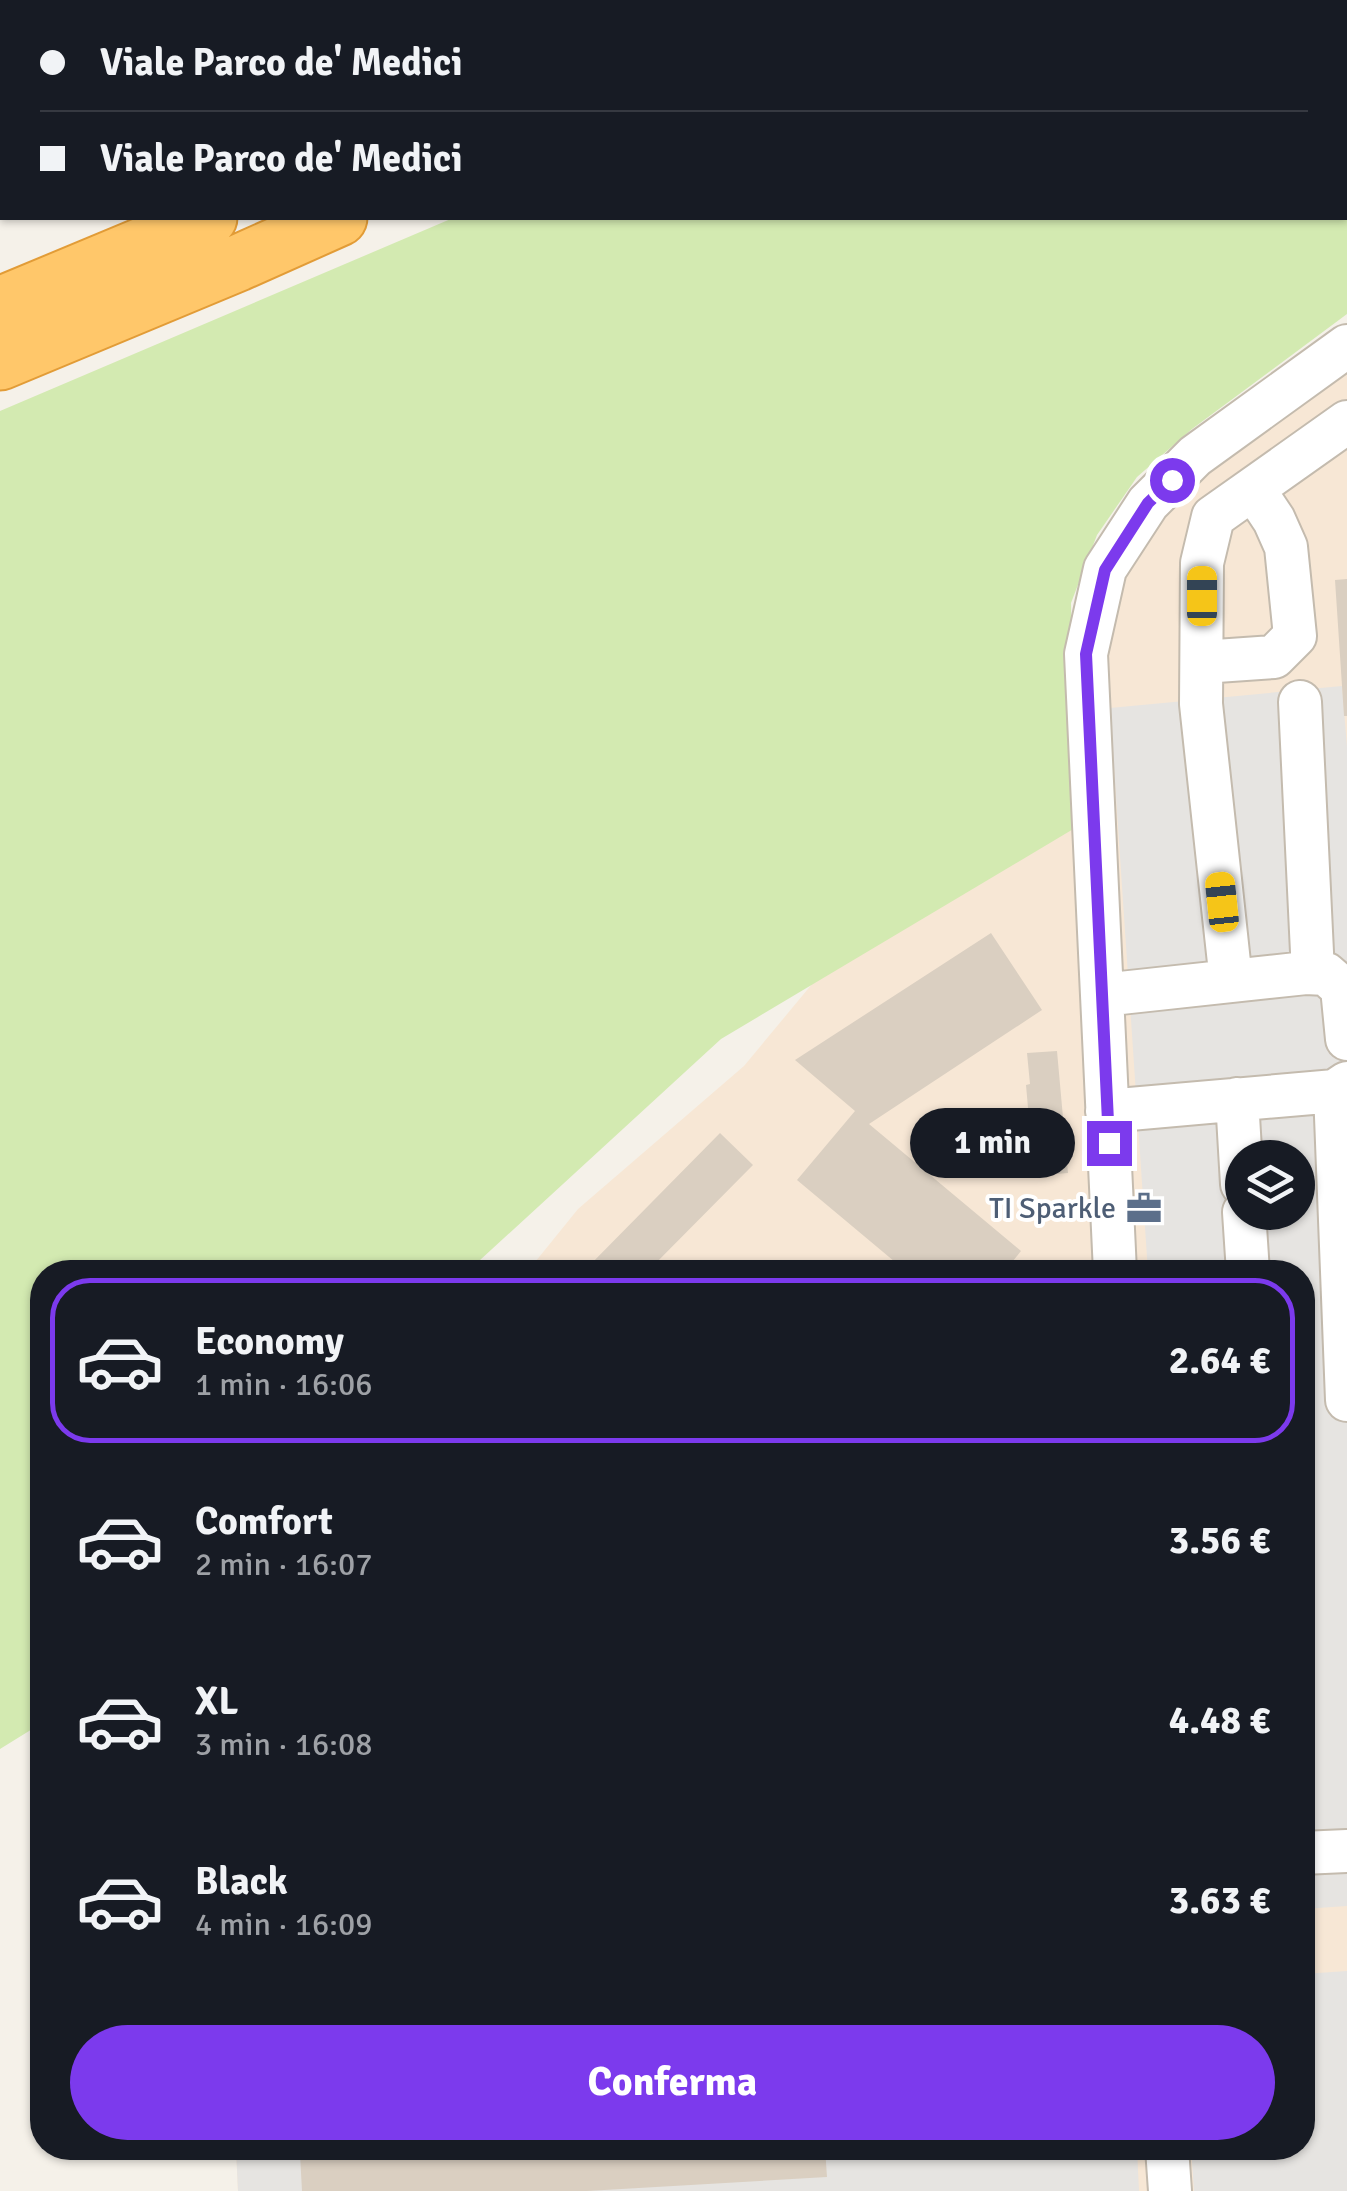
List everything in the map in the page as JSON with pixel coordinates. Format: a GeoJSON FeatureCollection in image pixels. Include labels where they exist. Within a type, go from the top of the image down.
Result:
{"type":"FeatureCollection","features":[{"type":"Feature","properties":{"kind":"highway"},"geometry":{"type":"LineString","coordinates":[[0,305],[204,220]]}},
{"type":"Feature","properties":{"kind":"highway"},"geometry":{"type":"LineString","coordinates":[[0,362],[335,220]]}},
{"type":"Feature","properties":{"kind":"street"},"geometry":{"type":"LineString","coordinates":[[1113,1260],[1086,654],[1105,570],[1148,503],[1196,456],[1347,346]]}},
{"type":"Feature","properties":{"kind":"street"},"geometry":{"type":"LineString","coordinates":[[1231,981],[1201,704],[1202,563],[1214,517],[1347,422]]}},
{"type":"Feature","properties":{"kind":"street"},"geometry":{"type":"LineString","coordinates":[[1202,662],[1274,657],[1295,636],[1286,547],[1254,490]]}},
{"type":"Feature","properties":{"kind":"street"},"geometry":{"type":"LineString","coordinates":[[1300,702],[1313,973]]}},
{"type":"Feature","properties":{"kind":"street"},"geometry":{"type":"LineString","coordinates":[[1102,994],[1326,974],[1342,988],[1347,1039]]}},
{"type":"Feature","properties":{"kind":"street"},"geometry":{"type":"LineString","coordinates":[[1107,1111],[1341,1087],[1347,1400]]}},
{"type":"Feature","properties":{"kind":"street"},"geometry":{"type":"LineString","coordinates":[[1238,1100],[1240,1140]]}},
{"type":"Feature","properties":{"kind":"street"},"geometry":{"type":"LineString","coordinates":[[1245,1230],[1247,1260]]}},
{"type":"Feature","properties":{"kind":"street"},"geometry":{"type":"LineString","coordinates":[[1315,1852],[1347,1851]]}},
{"type":"Feature","properties":{"kind":"street"},"geometry":{"type":"LineString","coordinates":[[1168,2160],[1170,2191]]}},
{"type":"Feature","properties":{"kind":"shaded area"},"geometry":{"type":"Polygon","coordinates":[[[1347,346],[1347,2191],[238,2191],[237,2160],[1315,2160],[1315,1260],[537,1260],[578,1209],[744,1066],[1086,654],[1148,503],[1347,346]]]}},
{"type":"Feature","properties":{"kind":"shaded area"},"geometry":{"type":"Polygon","coordinates":[[[1342,686],[1347,747],[1347,1906],[1315,1908],[1315,1260],[1147,1260],[1110,708],[1342,686]]]}},
{"type":"Feature","properties":{"kind":"shaded area"},"geometry":{"type":"Polygon","coordinates":[[[1347,1971],[1347,2191],[1194,2191],[1192,2160],[1315,2160],[1315,1973],[1347,1971]]]}},
{"type":"Feature","properties":{"kind":"shaded area"},"geometry":{"type":"Polygon","coordinates":[[[237,2160],[1138,2160],[1139,2191],[238,2191],[237,2160]]]}},
{"type":"Feature","properties":{"kind":"green space"},"geometry":{"type":"Polygon","coordinates":[[[448,220],[1347,220],[1347,314],[1192,429],[1137,477],[1097,535],[1071,603],[1075,828],[721,1039],[480,1260],[30,1260],[30,1730],[0,1749],[0,411],[448,220]]]}},
{"type":"Feature","properties":{"kind":"building"},"geometry":{"type":"Polygon","coordinates":[[[1347,579],[1347,716],[1344,716],[1335,580],[1347,579]]]}},
{"type":"Feature","properties":{"kind":"building"},"geometry":{"type":"Polygon","coordinates":[[[991,933],[1042,1010],[869,1124],[1021,1251],[1014,1260],[893,1260],[797,1180],[855,1111],[795,1060],[991,933]]]}},
{"type":"Feature","properties":{"kind":"building"},"geometry":{"type":"Polygon","coordinates":[[[1057,1051],[1068,1173],[1034,1176],[1027,1053],[1057,1051]]]}},
{"type":"Feature","properties":{"kind":"building"},"geometry":{"type":"Polygon","coordinates":[[[720,1133],[753,1165],[659,1260],[595,1260],[720,1133]]]}},
{"type":"Feature","properties":{"kind":"building"},"geometry":{"type":"Polygon","coordinates":[[[300,2160],[826,2160],[827,2177],[587,2191],[302,2191],[300,2160]]]}},
{"type":"Feature","properties":{"kind":"place","name":"TI Sparkle"},"geometry":{"type":"Point","coordinates":[1144,1208]}},
{"type":"Feature","properties":{"kind":"route"},"geometry":{"type":"LineString","coordinates":[[1109,1143],[1086,654],[1105,570],[1148,503],[1172,480]]}}]}
